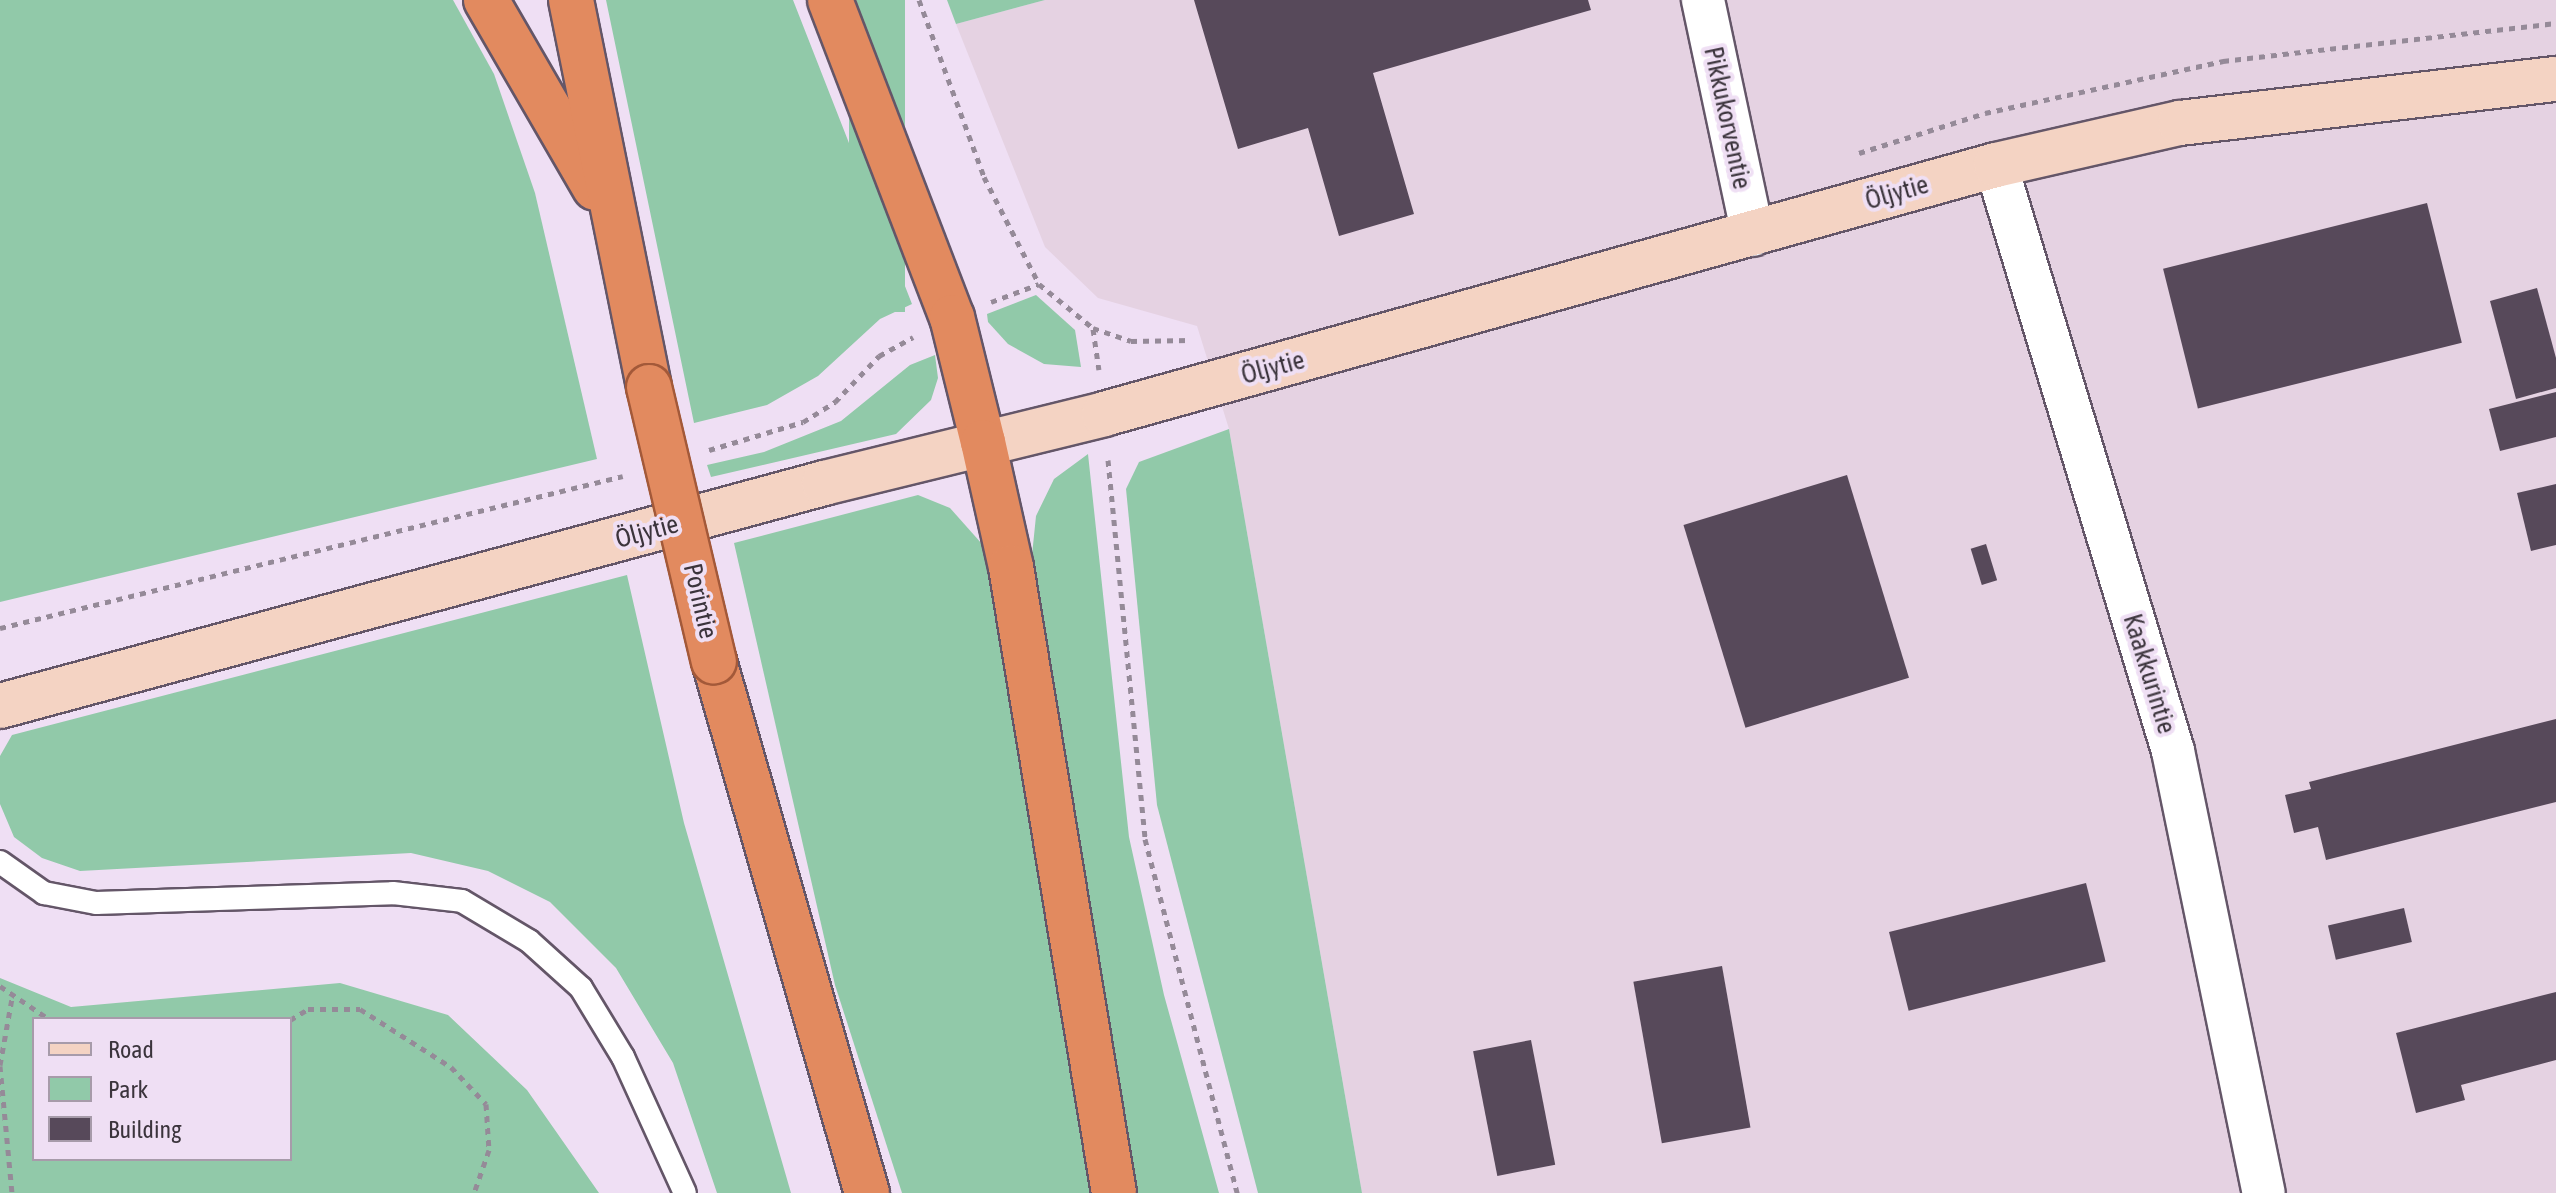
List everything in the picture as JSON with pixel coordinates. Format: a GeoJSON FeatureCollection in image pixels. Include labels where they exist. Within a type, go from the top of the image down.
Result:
{"type":"FeatureCollection","features":[{"type":"Feature","properties":{"kind":"highway"},"geometry":{"type":"LineString","coordinates":[[486,0],[611,217]]}},
{"type":"Feature","properties":{"kind":"highway","name":"Porintie"},"geometry":{"type":"LineString","coordinates":[[571,0],[611,217],[714,661],[867,1193]]}},
{"type":"Feature","properties":{"kind":"highway"},"geometry":{"type":"LineString","coordinates":[[830,0],[952,317],[983,442],[1011,567],[1114,1193]]}},
{"type":"Feature","properties":{"kind":"main road","name":"Öljytie"},"geometry":{"type":"LineString","coordinates":[[0,706],[983,442],[1104,414],[1996,165],[2180,123],[2556,79]]}},
{"type":"Feature","properties":{"kind":"street","name":"Pikkukorventie"},"geometry":{"type":"LineString","coordinates":[[1703,0],[1753,235]]}},
{"type":"Feature","properties":{"kind":"street","name":"Kaakkurintie"},"geometry":{"type":"LineString","coordinates":[[1996,165],[2173,751],[2264,1193]]}},
{"type":"Feature","properties":{"kind":"lane"},"geometry":{"type":"LineString","coordinates":[[0,862],[44,893],[96,903],[393,893],[462,901],[529,941],[581,988],[623,1057],[685,1193]]}},
{"type":"Feature","properties":{"kind":"path"},"geometry":{"type":"LineString","coordinates":[[919,0],[984,177],[1039,284],[1093,328],[1131,341],[1204,338]]}},
{"type":"Feature","properties":{"kind":"path"},"geometry":{"type":"LineString","coordinates":[[1852,155],[1985,113],[2223,61],[2556,23]]}},
{"type":"Feature","properties":{"kind":"path"},"geometry":{"type":"LineString","coordinates":[[700,453],[803,422],[835,402],[879,356],[952,317],[1039,284]]}},
{"type":"Feature","properties":{"kind":"path"},"geometry":{"type":"LineString","coordinates":[[1093,328],[1145,839],[1237,1193]]}},
{"type":"Feature","properties":{"kind":"path"},"geometry":{"type":"LineString","coordinates":[[0,628],[626,475]]}},
{"type":"Feature","properties":{"kind":"path"},"geometry":{"type":"LineString","coordinates":[[0,986],[46,1017]]}},
{"type":"Feature","properties":{"kind":"path"},"geometry":{"type":"LineString","coordinates":[[12,1193],[0,1065],[13,993]]}},
{"type":"Feature","properties":{"kind":"path"},"geometry":{"type":"LineString","coordinates":[[292,1019],[308,1009],[360,1009],[451,1067],[486,1104],[489,1150],[474,1193]]}},
{"type":"Feature","properties":{"kind":"shaded area"},"geometry":{"type":"Polygon","coordinates":[[[1045,0],[2556,0],[2556,1193],[1362,1193],[1229,429],[1197,326],[1098,298],[1045,247],[956,24],[1045,0]]]}},
{"type":"Feature","properties":{"kind":"green space"},"geometry":{"type":"Polygon","coordinates":[[[0,0],[453,0],[494,74],[535,193],[597,459],[0,602],[0,0]]]}},
{"type":"Feature","properties":{"kind":"green space"},"geometry":{"type":"Polygon","coordinates":[[[606,0],[793,0],[912,304],[880,319],[818,376],[767,405],[694,423],[606,0]]]}},
{"type":"Feature","properties":{"kind":"green space"},"geometry":{"type":"Polygon","coordinates":[[[849,0],[905,0],[905,312],[849,312],[849,0]]]}},
{"type":"Feature","properties":{"kind":"green space"},"geometry":{"type":"Polygon","coordinates":[[[947,0],[1045,0],[956,24],[947,0]]]}},
{"type":"Feature","properties":{"kind":"green space"},"geometry":{"type":"Polygon","coordinates":[[[1036,295],[1075,330],[1081,367],[1044,364],[1008,344],[988,322],[987,314],[1036,295]]]}},
{"type":"Feature","properties":{"kind":"green space"},"geometry":{"type":"Polygon","coordinates":[[[935,355],[938,378],[931,400],[896,434],[711,477],[707,465],[764,452],[841,421],[910,365],[935,355]]]}},
{"type":"Feature","properties":{"kind":"green space"},"geometry":{"type":"Polygon","coordinates":[[[1229,429],[1362,1193],[1258,1193],[1157,805],[1126,489],[1139,462],[1229,429]]]}},
{"type":"Feature","properties":{"kind":"green space"},"geometry":{"type":"Polygon","coordinates":[[[1088,454],[1129,837],[1164,995],[1219,1193],[1136,1193],[1031,565],[1036,516],[1054,479],[1088,454]]]}},
{"type":"Feature","properties":{"kind":"green space"},"geometry":{"type":"Polygon","coordinates":[[[918,495],[950,508],[990,553],[1090,1193],[902,1193],[835,985],[734,543],[918,495]]]}},
{"type":"Feature","properties":{"kind":"green space"},"geometry":{"type":"Polygon","coordinates":[[[627,575],[684,823],[791,1193],[717,1193],[673,1063],[616,968],[550,902],[488,871],[411,853],[80,871],[42,858],[14,837],[0,804],[0,756],[12,735],[627,575]]]}},
{"type":"Feature","properties":{"kind":"green space"},"geometry":{"type":"Polygon","coordinates":[[[0,978],[71,1007],[340,983],[448,1015],[527,1090],[599,1193],[0,1193],[0,978]]]}},
{"type":"Feature","properties":{"kind":"building"},"geometry":{"type":"Polygon","coordinates":[[[1194,0],[1588,0],[1591,10],[1373,73],[1414,214],[1339,236],[1308,128],[1238,149],[1194,0]]]}},
{"type":"Feature","properties":{"kind":"building"},"geometry":{"type":"Polygon","coordinates":[[[2427,203],[2462,343],[2198,409],[2163,269],[2427,203]]]}},
{"type":"Feature","properties":{"kind":"building"},"geometry":{"type":"Polygon","coordinates":[[[2537,288],[2556,358],[2556,388],[2516,399],[2490,301],[2537,288]]]}},
{"type":"Feature","properties":{"kind":"building"},"geometry":{"type":"Polygon","coordinates":[[[2556,392],[2556,437],[2500,451],[2489,409],[2556,392]]]}},
{"type":"Feature","properties":{"kind":"building"},"geometry":{"type":"Polygon","coordinates":[[[1847,475],[1909,678],[1745,728],[1683,525],[1847,475]]]}},
{"type":"Feature","properties":{"kind":"building"},"geometry":{"type":"Polygon","coordinates":[[[2556,484],[2556,545],[2531,551],[2517,493],[2556,484]]]}},
{"type":"Feature","properties":{"kind":"building"},"geometry":{"type":"Polygon","coordinates":[[[1986,544],[1997,580],[1982,585],[1971,549],[1986,544]]]}},
{"type":"Feature","properties":{"kind":"building"},"geometry":{"type":"Polygon","coordinates":[[[2556,719],[2556,802],[2326,860],[2318,827],[2294,833],[2285,795],[2311,789],[2309,782],[2556,719]]]}},
{"type":"Feature","properties":{"kind":"building"},"geometry":{"type":"Polygon","coordinates":[[[2086,883],[2106,962],[1909,1011],[1889,932],[2086,883]]]}},
{"type":"Feature","properties":{"kind":"building"},"geometry":{"type":"Polygon","coordinates":[[[2404,908],[2412,942],[2336,960],[2328,926],[2404,908]]]}},
{"type":"Feature","properties":{"kind":"building"},"geometry":{"type":"Polygon","coordinates":[[[1722,966],[1750,1128],[1662,1143],[1633,982],[1722,966]]]}},
{"type":"Feature","properties":{"kind":"building"},"geometry":{"type":"Polygon","coordinates":[[[2556,992],[2556,1060],[2461,1085],[2465,1100],[2416,1113],[2396,1033],[2556,992]]]}},
{"type":"Feature","properties":{"kind":"building"},"geometry":{"type":"Polygon","coordinates":[[[1531,1040],[1555,1165],[1497,1176],[1473,1051],[1531,1040]]]}}]}
